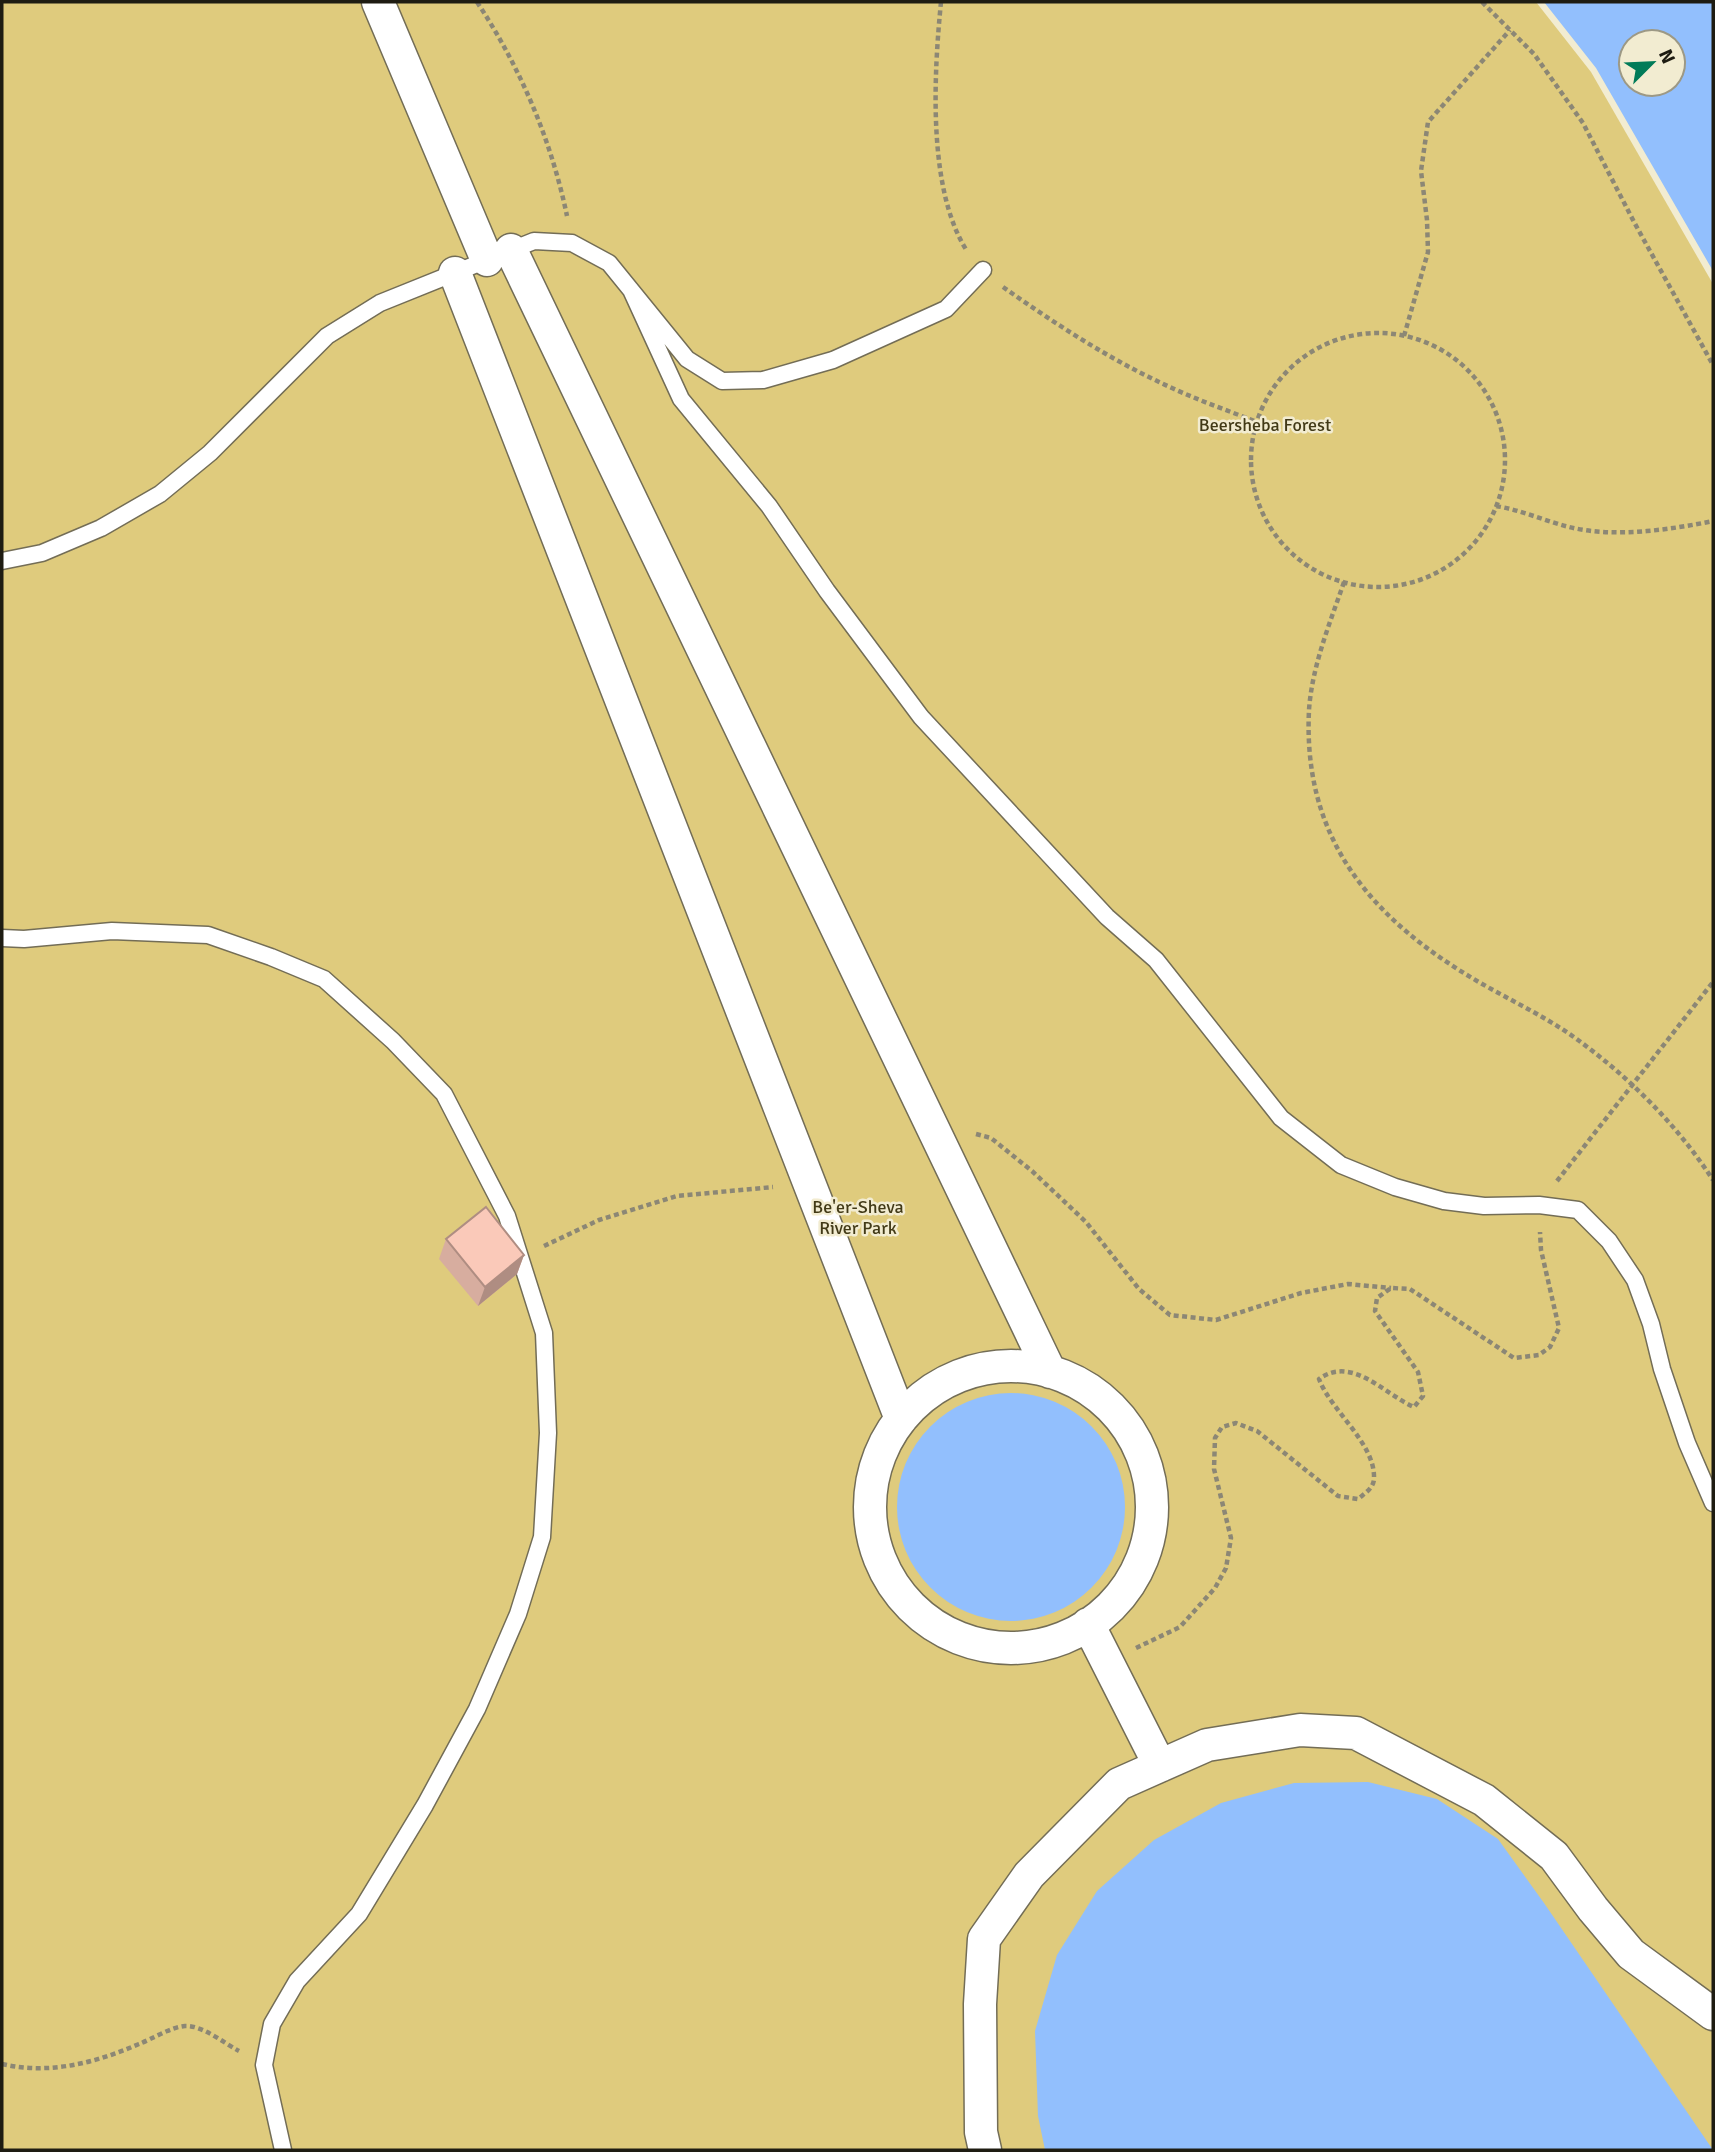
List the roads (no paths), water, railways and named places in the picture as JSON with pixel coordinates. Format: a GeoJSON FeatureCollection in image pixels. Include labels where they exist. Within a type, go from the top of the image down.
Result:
{"type":"FeatureCollection","features":[{"type":"Feature","properties":{"kind":"street"},"geometry":{"type":"LineString","coordinates":[[378,2],[499,255],[930,1122],[1050,1372]]}},
{"type":"Feature","properties":{"kind":"street"},"geometry":{"type":"LineString","coordinates":[[455,273],[901,1419]]}},
{"type":"Feature","properties":{"kind":"street"},"geometry":{"type":"LineString","coordinates":[[1019,1366],[1050,1372],[1080,1384],[1099,1396],[1128,1429],[1139,1449],[1147,1471],[1152,1515],[1148,1537],[1133,1577],[1106,1611],[1068,1636],[1046,1643],[1003,1647],[982,1644],[941,1629],[907,1601],[882,1564],[871,1520],[873,1476],[880,1455],[901,1419],[933,1389],[975,1370],[1019,1366]]}},
{"type":"Feature","properties":{"kind":"street"},"geometry":{"type":"LineString","coordinates":[[1088,1624],[1160,1766]]}},
{"type":"Feature","properties":{"kind":"street"},"geometry":{"type":"LineString","coordinates":[[985,2150],[981,2132],[979,2004],[985,1939],[1029,1875],[1119,1784],[1207,1745],[1300,1730],[1356,1733],[1484,1800],[1554,1856],[1630,1954],[1713,2014]]}},
{"type":"Feature","properties":{"kind":"lane"},"geometry":{"type":"LineString","coordinates":[[2,561],[42,553],[89,533],[160,494],[210,453],[327,336],[380,303],[534,241],[572,243],[609,263],[687,359],[722,381],[763,380],[833,360],[947,309],[983,270]]}},
{"type":"Feature","properties":{"kind":"lane"},"geometry":{"type":"LineString","coordinates":[[631,290],[681,399],[769,506],[827,591],[921,717],[1107,917],[1156,960],[1282,1118],[1341,1165],[1395,1187],[1444,1200],[1484,1206],[1539,1205],[1578,1210],[1609,1241],[1635,1280],[1683,1430],[1713,1503]]}},
{"type":"Feature","properties":{"kind":"lane"},"geometry":{"type":"LineString","coordinates":[[2,938],[24,939],[112,931],[208,935],[324,978],[393,1041],[444,1094],[508,1216],[544,1332],[548,1433],[542,1536],[518,1614],[470,1721],[425,1805],[359,1914],[297,1981],[272,2024],[264,2064],[283,2150]]}},
{"type":"Feature","properties":{"kind":"water"},"geometry":{"type":"Polygon","coordinates":[[[1544,2],[1713,2],[1713,271],[1596,68],[1544,2]]]}},
{"type":"Feature","properties":{"kind":"water"},"geometry":{"type":"Polygon","coordinates":[[[1011,1393],[1044,1398],[1065,1407],[1083,1419],[1099,1435],[1120,1474],[1125,1507],[1120,1540],[1111,1561],[1099,1579],[1083,1595],[1044,1616],[1011,1621],[978,1616],[957,1607],[939,1595],[923,1579],[902,1540],[897,1507],[902,1474],[911,1453],[923,1435],[939,1419],[978,1398],[1011,1393]]]}},
{"type":"Feature","properties":{"kind":"water"},"geometry":{"type":"Polygon","coordinates":[[[1368,1782],[1437,1799],[1498,1839],[1713,2150],[1045,2150],[1038,2116],[1035,2031],[1057,1955],[1097,1891],[1154,1840],[1221,1803],[1294,1783],[1368,1782]]]}},
{"type":"Feature","properties":{"kind":"park label","name":"Beersheba Forest"},"geometry":{"type":"Point","coordinates":[1265,425]}},
{"type":"Feature","properties":{"kind":"park label","name":"Be'er-Sheva River Park"},"geometry":{"type":"Point","coordinates":[858,1217]}}]}
